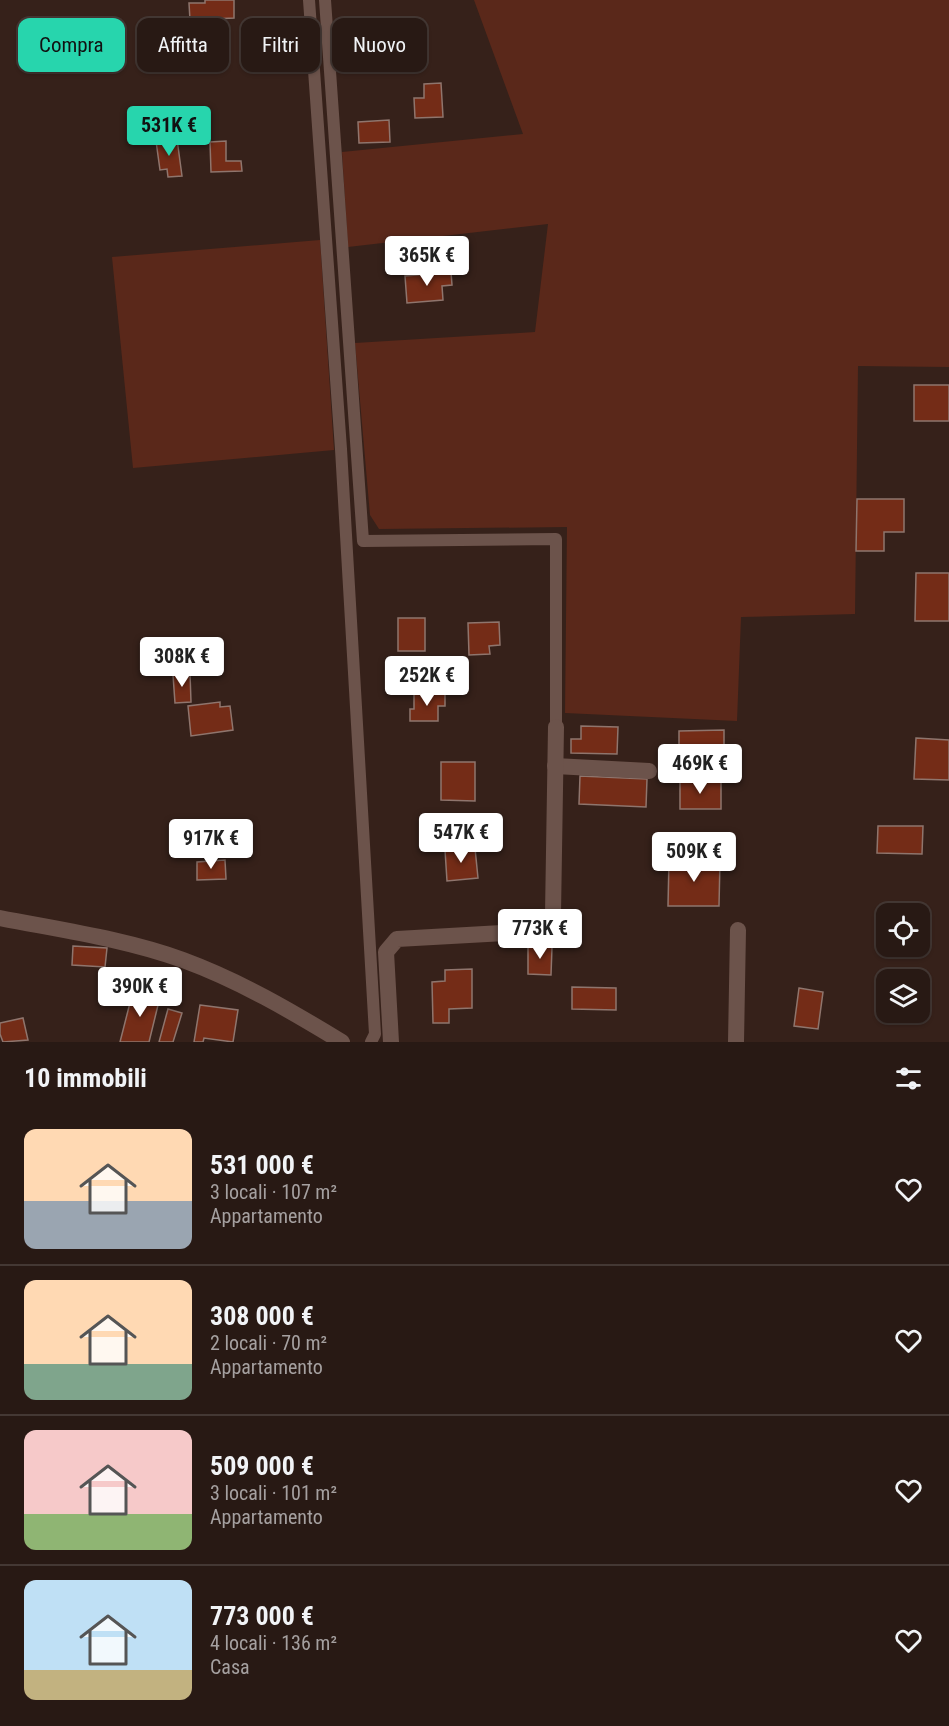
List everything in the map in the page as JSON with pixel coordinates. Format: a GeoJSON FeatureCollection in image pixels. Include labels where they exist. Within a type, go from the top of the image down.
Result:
{"type":"FeatureCollection","features":[{"type":"Feature","properties":{"kind":"street"},"geometry":{"type":"LineString","coordinates":[[391,1042],[387,952],[397,939],[540,931],[550,926],[554,914],[556,727]]}},
{"type":"Feature","properties":{"kind":"street"},"geometry":{"type":"LineString","coordinates":[[555,766],[649,771]]}},
{"type":"Feature","properties":{"kind":"street"},"geometry":{"type":"LineString","coordinates":[[0,918],[112,940],[182,960],[250,988],[342,1042]]}},
{"type":"Feature","properties":{"kind":"street"},"geometry":{"type":"LineString","coordinates":[[736,1042],[738,930]]}},
{"type":"Feature","properties":{"kind":"lane"},"geometry":{"type":"LineString","coordinates":[[309,0],[342,473],[375,1034],[371,1042]]}},
{"type":"Feature","properties":{"kind":"lane"},"geometry":{"type":"LineString","coordinates":[[325,0],[363,541],[556,539],[556,727]]}},
{"type":"Feature","properties":{"kind":"shaded area"},"geometry":{"type":"Polygon","coordinates":[[[474,0],[949,0],[949,367],[858,366],[855,614],[741,617],[737,721],[565,713],[567,527],[379,529],[370,515],[355,343],[535,332],[548,224],[348,247],[342,152],[523,134],[474,0]]]}},
{"type":"Feature","properties":{"kind":"shaded area"},"geometry":{"type":"Polygon","coordinates":[[[320,240],[334,450],[133,468],[112,257],[320,240]]]}},
{"type":"Feature","properties":{"kind":"building"},"geometry":{"type":"Polygon","coordinates":[[[205,0],[234,0],[234,18],[190,18],[189,3],[205,3],[205,0]]]}},
{"type":"Feature","properties":{"kind":"building"},"geometry":{"type":"Polygon","coordinates":[[[441,83],[443,117],[415,118],[414,98],[424,98],[424,84],[441,83]]]}},
{"type":"Feature","properties":{"kind":"building"},"geometry":{"type":"Polygon","coordinates":[[[389,120],[390,142],[359,143],[358,122],[389,120]]]}},
{"type":"Feature","properties":{"kind":"building"},"geometry":{"type":"Polygon","coordinates":[[[177,139],[182,176],[168,177],[167,169],[160,170],[156,141],[177,139]]]}},
{"type":"Feature","properties":{"kind":"building"},"geometry":{"type":"Polygon","coordinates":[[[226,141],[226,161],[241,161],[242,171],[211,172],[210,142],[226,141]]]}},
{"type":"Feature","properties":{"kind":"building"},"geometry":{"type":"Polygon","coordinates":[[[451,272],[452,285],[442,286],[443,300],[407,303],[405,276],[451,272]]]}},
{"type":"Feature","properties":{"kind":"building"},"geometry":{"type":"Polygon","coordinates":[[[914,385],[949,385],[949,421],[914,421],[914,385]]]}},
{"type":"Feature","properties":{"kind":"building"},"geometry":{"type":"Polygon","coordinates":[[[857,499],[904,499],[904,532],[884,532],[884,551],[856,551],[857,499]]]}},
{"type":"Feature","properties":{"kind":"building"},"geometry":{"type":"Polygon","coordinates":[[[916,573],[949,573],[949,621],[915,621],[916,573]]]}},
{"type":"Feature","properties":{"kind":"building"},"geometry":{"type":"Polygon","coordinates":[[[398,618],[425,618],[425,651],[398,651],[398,618]]]}},
{"type":"Feature","properties":{"kind":"building"},"geometry":{"type":"Polygon","coordinates":[[[499,622],[500,645],[489,646],[490,654],[469,655],[468,623],[499,622]]]}},
{"type":"Feature","properties":{"kind":"building"},"geometry":{"type":"Polygon","coordinates":[[[190,673],[191,702],[175,703],[173,675],[190,673]]]}},
{"type":"Feature","properties":{"kind":"building"},"geometry":{"type":"Polygon","coordinates":[[[414,693],[445,693],[445,706],[438,706],[438,721],[410,721],[410,709],[414,709],[414,693]]]}},
{"type":"Feature","properties":{"kind":"building"},"geometry":{"type":"Polygon","coordinates":[[[220,702],[220,707],[230,706],[233,730],[191,736],[188,706],[220,702]]]}},
{"type":"Feature","properties":{"kind":"building"},"geometry":{"type":"Polygon","coordinates":[[[581,726],[618,727],[617,754],[571,753],[571,739],[581,739],[581,726]]]}},
{"type":"Feature","properties":{"kind":"building"},"geometry":{"type":"Polygon","coordinates":[[[724,730],[724,761],[679,761],[679,731],[724,730]]]}},
{"type":"Feature","properties":{"kind":"building"},"geometry":{"type":"Polygon","coordinates":[[[916,738],[949,740],[949,780],[914,779],[916,738]]]}},
{"type":"Feature","properties":{"kind":"building"},"geometry":{"type":"Polygon","coordinates":[[[441,762],[475,762],[475,801],[441,800],[441,762]]]}},
{"type":"Feature","properties":{"kind":"building"},"geometry":{"type":"Polygon","coordinates":[[[580,776],[647,779],[646,807],[579,804],[580,776]]]}},
{"type":"Feature","properties":{"kind":"building"},"geometry":{"type":"Polygon","coordinates":[[[680,782],[721,782],[721,809],[680,809],[680,782]]]}},
{"type":"Feature","properties":{"kind":"building"},"geometry":{"type":"Polygon","coordinates":[[[878,826],[923,826],[922,854],[877,853],[878,826]]]}},
{"type":"Feature","properties":{"kind":"building"},"geometry":{"type":"Polygon","coordinates":[[[475,848],[478,878],[447,881],[445,850],[475,848]]]}},
{"type":"Feature","properties":{"kind":"building"},"geometry":{"type":"Polygon","coordinates":[[[225,860],[226,879],[197,880],[197,862],[225,860]]]}},
{"type":"Feature","properties":{"kind":"building"},"geometry":{"type":"Polygon","coordinates":[[[669,860],[720,860],[719,906],[668,906],[669,860]]]}},
{"type":"Feature","properties":{"kind":"building"},"geometry":{"type":"Polygon","coordinates":[[[73,946],[107,948],[105,967],[72,965],[73,946]]]}},
{"type":"Feature","properties":{"kind":"building"},"geometry":{"type":"Polygon","coordinates":[[[528,946],[552,947],[551,975],[528,974],[528,946]]]}},
{"type":"Feature","properties":{"kind":"building"},"geometry":{"type":"Polygon","coordinates":[[[472,969],[472,1008],[449,1009],[449,1023],[433,1023],[432,982],[445,981],[445,970],[472,969]]]}},
{"type":"Feature","properties":{"kind":"building"},"geometry":{"type":"Polygon","coordinates":[[[572,987],[616,988],[616,1010],[572,1009],[572,987]]]}},
{"type":"Feature","properties":{"kind":"building"},"geometry":{"type":"Polygon","coordinates":[[[799,988],[823,992],[818,1029],[794,1026],[799,988]]]}},
{"type":"Feature","properties":{"kind":"building"},"geometry":{"type":"Polygon","coordinates":[[[133,991],[160,997],[149,1042],[120,1042],[133,991]]]}},
{"type":"Feature","properties":{"kind":"building"},"geometry":{"type":"Polygon","coordinates":[[[200,1005],[238,1010],[233,1042],[204,1038],[203,1042],[194,1042],[200,1005]]]}},
{"type":"Feature","properties":{"kind":"building"},"geometry":{"type":"Polygon","coordinates":[[[168,1009],[182,1013],[173,1042],[159,1042],[168,1009]]]}},
{"type":"Feature","properties":{"kind":"building"},"geometry":{"type":"Polygon","coordinates":[[[23,1018],[28,1040],[3,1042],[0,1023],[23,1018]]]}}]}
